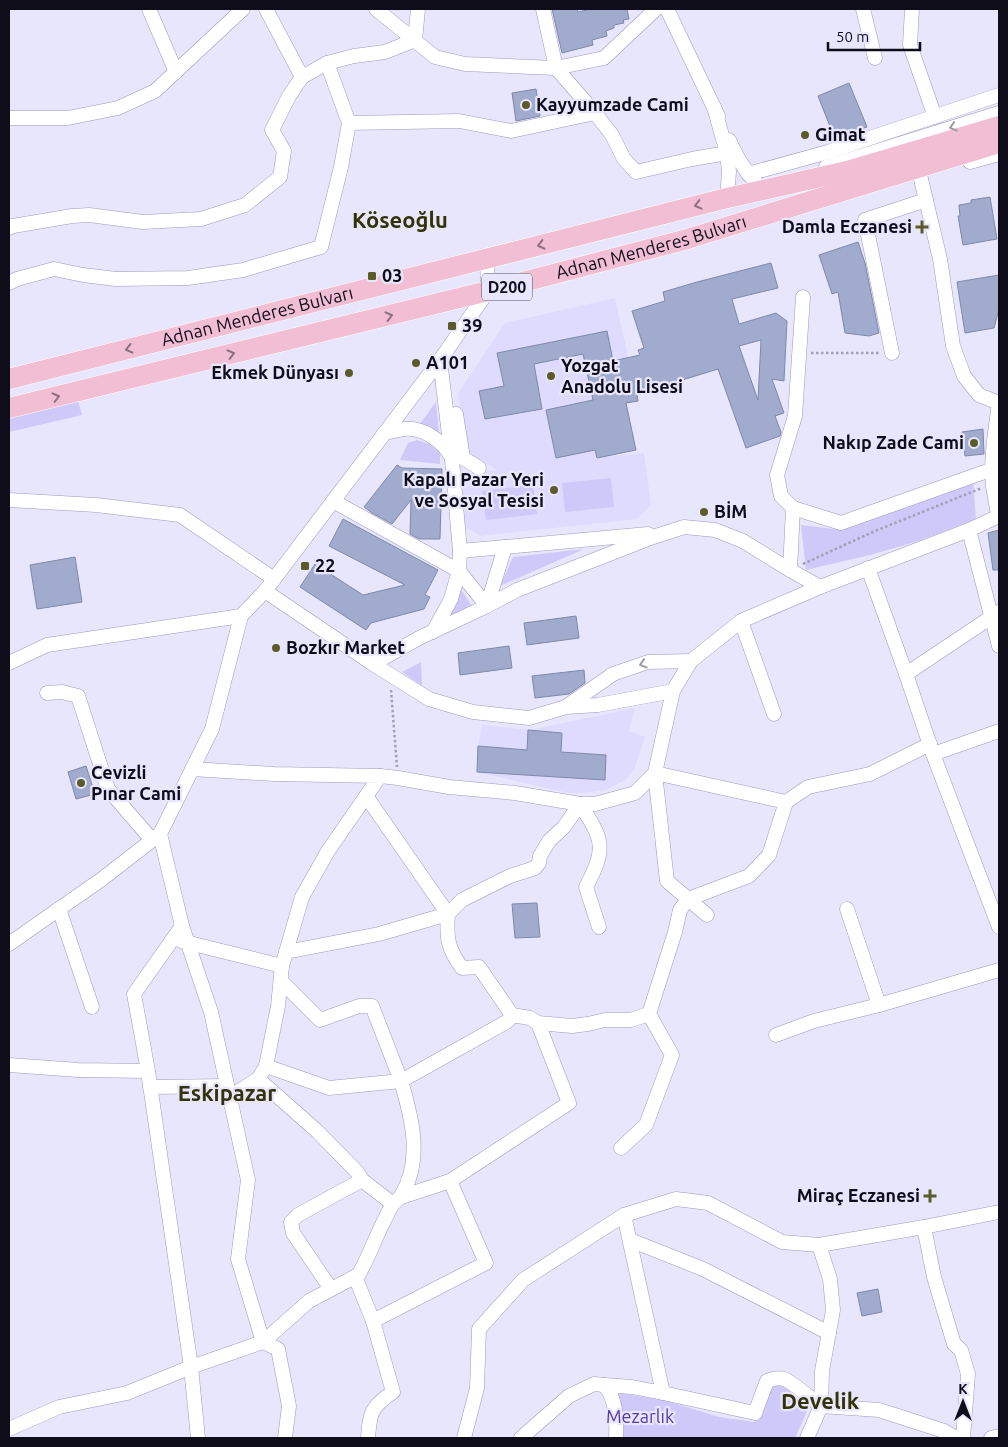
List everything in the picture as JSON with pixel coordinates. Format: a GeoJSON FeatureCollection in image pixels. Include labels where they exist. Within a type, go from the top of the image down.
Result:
{"type":"FeatureCollection","features":[{"type":"Feature","properties":{"kind":"highway","name":"Adnan Menderes Bulvarı"},"geometry":{"type":"LineString","coordinates":[[9,379],[764,188],[846,171],[999,126]]}},
{"type":"Feature","properties":{"kind":"highway","name":"Adnan Menderes Bulvarı"},"geometry":{"type":"LineString","coordinates":[[9,408],[488,291],[684,240],[999,144]]}},
{"type":"Feature","properties":{"kind":"street"},"geometry":{"type":"LineString","coordinates":[[149,9],[176,72]]}},
{"type":"Feature","properties":{"kind":"street"},"geometry":{"type":"LineString","coordinates":[[9,118],[68,118],[118,108],[155,91],[243,9]]}},
{"type":"Feature","properties":{"kind":"street"},"geometry":{"type":"LineString","coordinates":[[266,9],[302,77]]}},
{"type":"Feature","properties":{"kind":"street"},"geometry":{"type":"LineString","coordinates":[[376,9],[435,57],[465,64],[556,68],[604,58],[656,9]]}},
{"type":"Feature","properties":{"kind":"street"},"geometry":{"type":"LineString","coordinates":[[414,40],[418,9]]}},
{"type":"Feature","properties":{"kind":"street"},"geometry":{"type":"LineString","coordinates":[[543,9],[556,68],[595,112],[612,135],[624,159],[636,172],[727,153]]}},
{"type":"Feature","properties":{"kind":"street"},"geometry":{"type":"LineString","coordinates":[[667,9],[738,158],[748,174],[764,188],[999,113]]}},
{"type":"Feature","properties":{"kind":"street"},"geometry":{"type":"LineString","coordinates":[[863,9],[875,58]]}},
{"type":"Feature","properties":{"kind":"street"},"geometry":{"type":"LineString","coordinates":[[912,9],[910,45],[935,117]]}},
{"type":"Feature","properties":{"kind":"street"},"geometry":{"type":"LineString","coordinates":[[9,228],[23,224],[89,215],[143,222],[201,218],[245,205],[280,177],[284,151],[272,130],[289,96],[302,77],[327,63],[354,56],[385,52],[414,40]]}},
{"type":"Feature","properties":{"kind":"street"},"geometry":{"type":"LineString","coordinates":[[9,284],[17,279],[54,269],[116,279],[188,278],[243,270],[321,247],[342,167],[350,123],[327,63]]}},
{"type":"Feature","properties":{"kind":"street"},"geometry":{"type":"LineString","coordinates":[[748,174],[828,152],[999,96]]}},
{"type":"Feature","properties":{"kind":"street"},"geometry":{"type":"LineString","coordinates":[[714,107],[727,153],[729,172],[727,198]]}},
{"type":"Feature","properties":{"kind":"street"},"geometry":{"type":"LineString","coordinates":[[350,123],[459,121],[511,130],[595,112]]}},
{"type":"Feature","properties":{"kind":"street"},"geometry":{"type":"LineString","coordinates":[[684,240],[999,154]]}},
{"type":"Feature","properties":{"kind":"street"},"geometry":{"type":"LineString","coordinates":[[707,915],[666,881],[655,773],[673,691],[691,661],[741,621],[820,587],[969,530],[999,516],[993,484],[993,469],[994,439],[999,403],[979,395],[964,376],[953,346],[940,259],[920,175]]}},
{"type":"Feature","properties":{"kind":"street"},"geometry":{"type":"LineString","coordinates":[[892,354],[865,220],[926,200]]}},
{"type":"Feature","properties":{"kind":"street"},"geometry":{"type":"LineString","coordinates":[[9,944],[102,879],[156,837],[212,729],[241,616],[265,591],[440,360],[488,291],[487,258]]}},
{"type":"Feature","properties":{"kind":"street"},"geometry":{"type":"LineString","coordinates":[[803,296],[795,416],[777,475],[781,496],[793,508],[841,522],[993,469]]}},
{"type":"Feature","properties":{"kind":"street"},"geometry":{"type":"LineString","coordinates":[[433,632],[451,599],[459,571],[460,551],[452,460],[440,360]]}},
{"type":"Feature","properties":{"kind":"street"},"geometry":{"type":"LineString","coordinates":[[444,389],[454,404],[463,458],[479,468]]}},
{"type":"Feature","properties":{"kind":"street"},"geometry":{"type":"LineString","coordinates":[[384,433],[405,429],[420,431],[437,439],[448,450],[452,460]]}},
{"type":"Feature","properties":{"kind":"street"},"geometry":{"type":"LineString","coordinates":[[9,500],[96,505],[180,514],[274,579]]}},
{"type":"Feature","properties":{"kind":"street"},"geometry":{"type":"LineString","coordinates":[[333,501],[459,571],[487,606]]}},
{"type":"Feature","properties":{"kind":"street"},"geometry":{"type":"LineString","coordinates":[[790,570],[793,508]]}},
{"type":"Feature","properties":{"kind":"street"},"geometry":{"type":"LineString","coordinates":[[373,664],[517,590],[666,532],[684,527],[715,530],[743,542],[820,587]]}},
{"type":"Feature","properties":{"kind":"street"},"geometry":{"type":"LineString","coordinates":[[969,530],[995,614],[999,646]]}},
{"type":"Feature","properties":{"kind":"street"},"geometry":{"type":"LineString","coordinates":[[460,551],[666,532]]}},
{"type":"Feature","properties":{"kind":"street"},"geometry":{"type":"LineString","coordinates":[[487,606],[506,547]]}},
{"type":"Feature","properties":{"kind":"street"},"geometry":{"type":"LineString","coordinates":[[868,568],[932,749],[999,927]]}},
{"type":"Feature","properties":{"kind":"street"},"geometry":{"type":"LineString","coordinates":[[265,591],[373,664],[429,699],[473,712],[529,718],[566,707],[598,705],[673,691]]}},
{"type":"Feature","properties":{"kind":"street"},"geometry":{"type":"LineString","coordinates":[[906,674],[995,614]]}},
{"type":"Feature","properties":{"kind":"street"},"geometry":{"type":"LineString","coordinates":[[9,663],[47,645],[241,616]]}},
{"type":"Feature","properties":{"kind":"street"},"geometry":{"type":"LineString","coordinates":[[741,621],[774,714]]}},
{"type":"Feature","properties":{"kind":"street"},"geometry":{"type":"LineString","coordinates":[[566,707],[613,674],[648,662],[691,661]]}},
{"type":"Feature","properties":{"kind":"street"},"geometry":{"type":"LineString","coordinates":[[47,693],[62,692],[78,696],[108,789],[156,837],[182,926],[211,1012],[248,1180],[238,1259],[263,1342],[278,1349],[289,1406],[285,1438]]}},
{"type":"Feature","properties":{"kind":"street"},"geometry":{"type":"LineString","coordinates":[[621,1148],[646,1125],[672,1055],[649,1014],[680,910],[688,899],[749,876],[769,856],[786,802],[808,787],[870,774],[932,749],[999,731]]}},
{"type":"Feature","properties":{"kind":"street"},"geometry":{"type":"LineString","coordinates":[[192,769],[274,774],[380,776],[449,787],[515,793],[580,804],[595,804],[635,793],[655,773]]}},
{"type":"Feature","properties":{"kind":"street"},"geometry":{"type":"LineString","coordinates":[[655,773],[786,802]]}},
{"type":"Feature","properties":{"kind":"street"},"geometry":{"type":"LineString","coordinates":[[150,1087],[229,1092],[258,1080],[266,1066],[278,1006],[282,966],[302,897],[328,851],[380,776]]}},
{"type":"Feature","properties":{"kind":"street"},"geometry":{"type":"LineString","coordinates":[[366,796],[448,914],[447,926],[450,947],[456,960],[462,968],[479,967],[512,1015],[530,1018],[538,1023],[572,1026],[605,1020],[631,1020],[649,1014]]}},
{"type":"Feature","properties":{"kind":"street"},"geometry":{"type":"LineString","coordinates":[[286,952],[379,934],[448,914],[462,900],[510,876],[535,868],[549,841],[564,827],[580,804]]}},
{"type":"Feature","properties":{"kind":"street"},"geometry":{"type":"LineString","coordinates":[[580,804],[599,837],[600,854],[593,875],[586,887],[600,927]]}},
{"type":"Feature","properties":{"kind":"street"},"geometry":{"type":"LineString","coordinates":[[58,909],[92,1007]]}},
{"type":"Feature","properties":{"kind":"street"},"geometry":{"type":"LineString","coordinates":[[847,909],[879,1004]]}},
{"type":"Feature","properties":{"kind":"street"},"geometry":{"type":"LineString","coordinates":[[182,926],[134,994],[148,1071],[191,1367],[198,1438]]}},
{"type":"Feature","properties":{"kind":"street"},"geometry":{"type":"LineString","coordinates":[[174,939],[282,966]]}},
{"type":"Feature","properties":{"kind":"street"},"geometry":{"type":"LineString","coordinates":[[776,1035],[814,1022],[999,970]]}},
{"type":"Feature","properties":{"kind":"street"},"geometry":{"type":"LineString","coordinates":[[280,981],[320,1020],[359,1006],[372,1006],[401,1081],[412,1123],[414,1160],[410,1176],[377,1234],[371,1253],[356,1279],[373,1321],[393,1392],[378,1402],[370,1417],[368,1438]]}},
{"type":"Feature","properties":{"kind":"street"},"geometry":{"type":"LineString","coordinates":[[266,1066],[329,1088],[401,1081],[508,1021],[512,1015]]}},
{"type":"Feature","properties":{"kind":"street"},"geometry":{"type":"LineString","coordinates":[[397,1201],[450,1181],[569,1103],[538,1023]]}},
{"type":"Feature","properties":{"kind":"street"},"geometry":{"type":"LineString","coordinates":[[9,1065],[78,1070],[148,1071]]}},
{"type":"Feature","properties":{"kind":"street"},"geometry":{"type":"LineString","coordinates":[[258,1080],[317,1131],[358,1173],[362,1180],[397,1201]]}},
{"type":"Feature","properties":{"kind":"street"},"geometry":{"type":"LineString","coordinates":[[331,1289],[293,1233],[291,1222],[298,1215],[362,1180]]}},
{"type":"Feature","properties":{"kind":"street"},"geometry":{"type":"LineString","coordinates":[[373,1321],[486,1263],[450,1181]]}},
{"type":"Feature","properties":{"kind":"street"},"geometry":{"type":"LineString","coordinates":[[464,1438],[478,1388],[479,1329],[523,1280],[624,1215],[676,1199],[708,1203],[782,1242],[819,1245],[999,1212]]}},
{"type":"Feature","properties":{"kind":"street"},"geometry":{"type":"LineString","coordinates":[[624,1215],[663,1393]]}},
{"type":"Feature","properties":{"kind":"street"},"geometry":{"type":"LineString","coordinates":[[924,1227],[934,1277],[954,1344],[961,1350],[968,1374],[962,1438]]}},
{"type":"Feature","properties":{"kind":"street"},"geometry":{"type":"LineString","coordinates":[[630,1240],[703,1269],[829,1333]]}},
{"type":"Feature","properties":{"kind":"street"},"geometry":{"type":"LineString","coordinates":[[806,1438],[821,1406],[822,1371],[833,1310],[830,1279],[819,1245]]}},
{"type":"Feature","properties":{"kind":"street"},"geometry":{"type":"LineString","coordinates":[[9,1429],[58,1407],[126,1393],[191,1367],[263,1342],[309,1301],[358,1276]]}},
{"type":"Feature","properties":{"kind":"street"},"geometry":{"type":"LineString","coordinates":[[521,1438],[569,1396],[594,1384],[632,1387],[755,1414],[768,1381],[783,1378],[791,1382],[821,1406],[879,1410],[944,1431],[956,1438]]}},
{"type":"Feature","properties":{"kind":"street"},"geometry":{"type":"LineString","coordinates":[[604,1385],[609,1390],[617,1422],[616,1438]]}},
{"type":"Feature","properties":{"kind":"street"},"geometry":{"type":"LineString","coordinates":[[990,1438],[999,1436]]}},
{"type":"Feature","properties":{"kind":"path"},"geometry":{"type":"LineString","coordinates":[[799,353],[892,354]]}},
{"type":"Feature","properties":{"kind":"path"},"geometry":{"type":"LineString","coordinates":[[790,570],[875,531],[993,484]]}},
{"type":"Feature","properties":{"kind":"path"},"geometry":{"type":"LineString","coordinates":[[389,673],[398,778]]}},
{"type":"Feature","properties":{"kind":"shaded area","name":"Yozgat Anadolu Lisesi"},"geometry":{"type":"Polygon","coordinates":[[[615,298],[638,401],[626,404],[636,450],[604,457],[644,453],[651,505],[637,519],[480,536],[463,525],[458,474],[497,470],[467,453],[458,394],[505,323],[615,298]]]}},
{"type":"Feature","properties":{"kind":"shaded area"},"geometry":{"type":"Polygon","coordinates":[[[635,708],[629,731],[645,737],[638,759],[634,770],[625,780],[606,790],[568,793],[477,772],[478,746],[482,725],[529,730],[635,708]]]}},
{"type":"Feature","properties":{"kind":"green space"},"geometry":{"type":"Polygon","coordinates":[[[78,401],[82,415],[9,432],[9,417],[78,401]]]}},
{"type":"Feature","properties":{"kind":"green space"},"geometry":{"type":"Polygon","coordinates":[[[436,402],[439,434],[419,425],[436,402]]]}},
{"type":"Feature","properties":{"kind":"green space"},"geometry":{"type":"Polygon","coordinates":[[[417,440],[429,444],[440,453],[440,464],[400,460],[408,443],[417,440]]]}},
{"type":"Feature","properties":{"kind":"green space"},"geometry":{"type":"Polygon","coordinates":[[[611,478],[614,507],[565,512],[562,483],[611,478]]]}},
{"type":"Feature","properties":{"kind":"green space"},"geometry":{"type":"Polygon","coordinates":[[[973,479],[976,519],[921,540],[874,554],[806,570],[801,525],[842,530],[973,479]]]}},
{"type":"Feature","properties":{"kind":"green space"},"geometry":{"type":"Polygon","coordinates":[[[533,485],[537,514],[486,520],[482,491],[533,485]]]}},
{"type":"Feature","properties":{"kind":"green space"},"geometry":{"type":"Polygon","coordinates":[[[584,549],[500,586],[513,557],[584,549]]]}},
{"type":"Feature","properties":{"kind":"green space"},"geometry":{"type":"Polygon","coordinates":[[[459,586],[471,605],[449,617],[459,586]]]}},
{"type":"Feature","properties":{"kind":"green space"},"geometry":{"type":"Polygon","coordinates":[[[421,662],[422,686],[402,672],[421,662]]]}},
{"type":"Feature","properties":{"kind":"green space","name":"Mezarlık"},"geometry":{"type":"Polygon","coordinates":[[[772,1386],[783,1386],[800,1397],[809,1407],[795,1438],[621,1438],[619,1393],[667,1401],[719,1417],[754,1422],[762,1416],[772,1386]]]}},
{"type":"Feature","properties":{"kind":"building"},"geometry":{"type":"Polygon","coordinates":[[[552,9],[577,9],[578,12],[591,9],[627,9],[629,19],[623,20],[624,23],[614,25],[614,28],[606,31],[607,36],[592,40],[593,45],[562,53],[552,9]]]}},
{"type":"Feature","properties":{"kind":"building"},"geometry":{"type":"Polygon","coordinates":[[[849,83],[867,127],[835,139],[818,96],[849,83]]]}},
{"type":"Feature","properties":{"kind":"building","name":"Kayyumzade Cami"},"geometry":{"type":"Polygon","coordinates":[[[536,89],[540,116],[516,121],[512,93],[536,89]]]}},
{"type":"Feature","properties":{"kind":"building"},"geometry":{"type":"Polygon","coordinates":[[[990,197],[997,239],[963,245],[958,216],[960,216],[959,205],[971,203],[971,200],[990,197]]]}},
{"type":"Feature","properties":{"kind":"building"},"geometry":{"type":"Polygon","coordinates":[[[858,242],[865,263],[879,333],[869,336],[845,333],[838,292],[832,294],[819,255],[858,242]]]}},
{"type":"Feature","properties":{"kind":"building"},"geometry":{"type":"Polygon","coordinates":[[[771,263],[778,288],[732,299],[739,324],[776,313],[787,321],[784,381],[772,379],[784,413],[775,416],[781,432],[780,436],[746,448],[718,369],[637,394],[638,401],[626,403],[636,450],[597,458],[595,450],[556,458],[546,410],[593,400],[583,354],[534,364],[542,409],[485,419],[479,391],[504,386],[497,353],[607,331],[613,361],[640,355],[638,350],[644,348],[632,311],[665,301],[663,292],[771,263]],[[761,340],[739,346],[758,400],[761,340]]]}},
{"type":"Feature","properties":{"kind":"building"},"geometry":{"type":"Polygon","coordinates":[[[999,275],[999,309],[994,328],[965,333],[957,282],[999,275]]]}},
{"type":"Feature","properties":{"kind":"building","name":"Nakıp Zade Cami"},"geometry":{"type":"Polygon","coordinates":[[[983,429],[984,454],[965,456],[962,432],[983,429]]]}},
{"type":"Feature","properties":{"kind":"building"},"geometry":{"type":"Polygon","coordinates":[[[397,465],[402,468],[442,469],[440,539],[419,539],[410,534],[411,500],[392,524],[364,507],[397,465]]]}},
{"type":"Feature","properties":{"kind":"building"},"geometry":{"type":"Polygon","coordinates":[[[343,519],[438,570],[425,595],[430,597],[424,609],[371,623],[366,630],[300,587],[315,564],[363,595],[405,585],[329,546],[343,519]]]}},
{"type":"Feature","properties":{"kind":"building"},"geometry":{"type":"Polygon","coordinates":[[[999,530],[999,570],[993,570],[988,533],[999,530]]]}},
{"type":"Feature","properties":{"kind":"building"},"geometry":{"type":"Polygon","coordinates":[[[75,557],[82,602],[37,609],[30,565],[75,557]]]}},
{"type":"Feature","properties":{"kind":"building"},"geometry":{"type":"Polygon","coordinates":[[[576,616],[579,638],[527,645],[524,623],[576,616]]]}},
{"type":"Feature","properties":{"kind":"building"},"geometry":{"type":"Polygon","coordinates":[[[509,646],[512,668],[460,675],[458,653],[509,646]]]}},
{"type":"Feature","properties":{"kind":"building"},"geometry":{"type":"Polygon","coordinates":[[[584,670],[585,683],[569,694],[535,698],[532,676],[584,670]]]}},
{"type":"Feature","properties":{"kind":"building"},"geometry":{"type":"Polygon","coordinates":[[[528,730],[562,733],[561,752],[606,755],[605,780],[477,772],[478,746],[527,750],[528,730]]]}},
{"type":"Feature","properties":{"kind":"building","name":"Cevizli Pınar Cami"},"geometry":{"type":"Polygon","coordinates":[[[86,766],[95,794],[76,799],[68,772],[86,766]]]}},
{"type":"Feature","properties":{"kind":"building"},"geometry":{"type":"Polygon","coordinates":[[[537,903],[540,937],[515,938],[512,904],[537,903]]]}},
{"type":"Feature","properties":{"kind":"building"},"geometry":{"type":"Polygon","coordinates":[[[878,1289],[882,1312],[862,1316],[857,1293],[878,1289]]]}},
{"type":"Feature","properties":{"kind":"place","name":"Kayyumzade Cami"},"geometry":{"type":"Point","coordinates":[526,105]}},
{"type":"Feature","properties":{"kind":"place","name":"Gimat"},"geometry":{"type":"Point","coordinates":[805,135]}},
{"type":"Feature","properties":{"kind":"place","name":"Damla Eczanesi"},"geometry":{"type":"Point","coordinates":[922,227]}},
{"type":"Feature","properties":{"kind":"place","name":"03"},"geometry":{"type":"Point","coordinates":[372,276]}},
{"type":"Feature","properties":{"kind":"place","name":"39"},"geometry":{"type":"Point","coordinates":[452,326]}},
{"type":"Feature","properties":{"kind":"place","name":"A101"},"geometry":{"type":"Point","coordinates":[416,363]}},
{"type":"Feature","properties":{"kind":"place","name":"Ekmek Dünyası"},"geometry":{"type":"Point","coordinates":[349,373]}},
{"type":"Feature","properties":{"kind":"place","name":"Yozgat Anadolu Lisesi"},"geometry":{"type":"Point","coordinates":[551,376]}},
{"type":"Feature","properties":{"kind":"place","name":"Nakıp Zade Cami"},"geometry":{"type":"Point","coordinates":[974,443]}},
{"type":"Feature","properties":{"kind":"place","name":"Kapalı Pazar Yeri ve Sosyal Tesisi"},"geometry":{"type":"Point","coordinates":[554,490]}},
{"type":"Feature","properties":{"kind":"place","name":"BİM"},"geometry":{"type":"Point","coordinates":[704,512]}},
{"type":"Feature","properties":{"kind":"place","name":"22"},"geometry":{"type":"Point","coordinates":[305,566]}},
{"type":"Feature","properties":{"kind":"place","name":"Bozkır Market"},"geometry":{"type":"Point","coordinates":[276,648]}},
{"type":"Feature","properties":{"kind":"place","name":"Cevizli Pınar Cami"},"geometry":{"type":"Point","coordinates":[81,783]}},
{"type":"Feature","properties":{"kind":"place","name":"Miraç Eczanesi"},"geometry":{"type":"Point","coordinates":[930,1196]}},
{"type":"Feature","properties":{"kind":"district","name":"Köseoğlu"},"geometry":{"type":"Point","coordinates":[400,220]}},
{"type":"Feature","properties":{"kind":"district","name":"Eskipazar"},"geometry":{"type":"Point","coordinates":[227,1093]}},
{"type":"Feature","properties":{"kind":"district","name":"Develik"},"geometry":{"type":"Point","coordinates":[820,1401]}}]}
